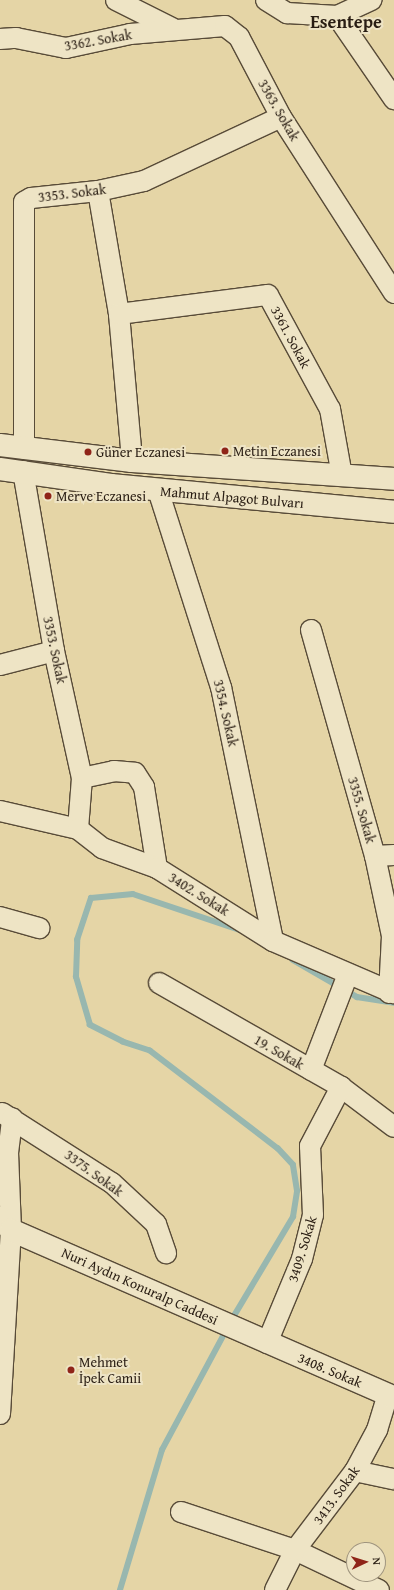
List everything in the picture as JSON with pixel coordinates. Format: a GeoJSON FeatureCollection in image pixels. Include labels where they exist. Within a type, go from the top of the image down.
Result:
{"type":"FeatureCollection","features":[{"type":"Feature","properties":{"kind":"main road","name":"Mahmut Alpagot Bulvarı"},"geometry":{"type":"LineString","coordinates":[[0,446],[132,461],[394,479]]}},
{"type":"Feature","properties":{"kind":"main road","name":"Mahmut Alpagot Bulvarı"},"geometry":{"type":"LineString","coordinates":[[0,469],[158,490],[394,512]]}},
{"type":"Feature","properties":{"kind":"main road","name":"Nuri Aydın Konuralp Caddesi"},"geometry":{"type":"LineString","coordinates":[[4,1227],[267,1343]]}},
{"type":"Feature","properties":{"kind":"main road","name":"3408. Sokak"},"geometry":{"type":"LineString","coordinates":[[267,1343],[391,1396]]}},
{"type":"Feature","properties":{"kind":"street","name":"3363. Sokak"},"geometry":{"type":"LineString","coordinates":[[116,0],[172,28],[226,26],[239,37],[281,118],[394,293]]}},
{"type":"Feature","properties":{"kind":"street"},"geometry":{"type":"LineString","coordinates":[[266,0],[287,13],[305,8],[337,16],[371,0]]}},
{"type":"Feature","properties":{"kind":"street"},"geometry":{"type":"LineString","coordinates":[[337,16],[394,99]]}},
{"type":"Feature","properties":{"kind":"street","name":"3362. Sokak"},"geometry":{"type":"LineString","coordinates":[[0,39],[66,48],[172,28]]}},
{"type":"Feature","properties":{"kind":"street","name":"3353. Sokak"},"geometry":{"type":"LineString","coordinates":[[24,449],[24,202],[31,198],[98,191],[144,181],[281,118]]}},
{"type":"Feature","properties":{"kind":"street"},"geometry":{"type":"LineString","coordinates":[[98,191],[119,314],[132,461]]}},
{"type":"Feature","properties":{"kind":"street","name":"3361. Sokak"},"geometry":{"type":"LineString","coordinates":[[119,314],[268,295],[330,409],[342,476]]}},
{"type":"Feature","properties":{"kind":"street","name":"3353. Sokak"},"geometry":{"type":"LineString","coordinates":[[23,471],[54,651],[82,778],[78,829]]}},
{"type":"Feature","properties":{"kind":"street","name":"3354. Sokak"},"geometry":{"type":"LineString","coordinates":[[158,490],[221,687],[273,940]]}},
{"type":"Feature","properties":{"kind":"street","name":"3355. Sokak"},"geometry":{"type":"LineString","coordinates":[[312,630],[384,856],[392,936],[391,993]]}},
{"type":"Feature","properties":{"kind":"street"},"geometry":{"type":"LineString","coordinates":[[0,665],[54,651]]}},
{"type":"Feature","properties":{"kind":"street"},"geometry":{"type":"LineString","coordinates":[[82,778],[114,771],[135,773],[144,787],[156,868]]}},
{"type":"Feature","properties":{"kind":"street","name":"3402. Sokak"},"geometry":{"type":"LineString","coordinates":[[0,811],[78,829],[102,848],[156,868],[273,940],[346,980],[391,993]]}},
{"type":"Feature","properties":{"kind":"street"},"geometry":{"type":"LineString","coordinates":[[0,917],[39,928]]}},
{"type":"Feature","properties":{"kind":"street"},"geometry":{"type":"LineString","coordinates":[[311,1070],[346,980]]}},
{"type":"Feature","properties":{"kind":"street","name":"19. Sokak"},"geometry":{"type":"LineString","coordinates":[[159,983],[341,1087],[394,1127]]}},
{"type":"Feature","properties":{"kind":"street","name":"3409. Sokak"},"geometry":{"type":"LineString","coordinates":[[267,1343],[302,1259],[314,1215],[310,1146],[341,1087]]}},
{"type":"Feature","properties":{"kind":"street"},"geometry":{"type":"LineString","coordinates":[[0,1414],[4,1227],[8,1153],[6,1115]]}},
{"type":"Feature","properties":{"kind":"street","name":"3375. Sokak"},"geometry":{"type":"LineString","coordinates":[[6,1115],[112,1182],[156,1224],[166,1253]]}},
{"type":"Feature","properties":{"kind":"street","name":"3413. Sokak"},"geometry":{"type":"LineString","coordinates":[[275,1590],[296,1550],[355,1471],[377,1430],[391,1396]]}},
{"type":"Feature","properties":{"kind":"street"},"geometry":{"type":"LineString","coordinates":[[355,1471],[394,1479]]}},
{"type":"Feature","properties":{"kind":"street"},"geometry":{"type":"LineString","coordinates":[[181,1512],[296,1550],[379,1590]]}},
{"type":"Feature","properties":{"kind":"waterway"},"geometry":{"type":"LineString","coordinates":[[231,1321],[293,1217],[297,1191],[293,1165],[278,1149],[150,1051],[123,1042],[90,1025],[76,977],[77,940],[91,898],[133,894],[240,930]]}},
{"type":"Feature","properties":{"kind":"waterway"},"geometry":{"type":"LineString","coordinates":[[293,960],[357,997],[394,1003]]}},
{"type":"Feature","properties":{"kind":"waterway"},"geometry":{"type":"LineString","coordinates":[[120,1590],[162,1450],[227,1329]]}},
{"type":"Feature","properties":{"kind":"place","name":"Metin Eczanesi"},"geometry":{"type":"Point","coordinates":[225,451]}},
{"type":"Feature","properties":{"kind":"place","name":"Güner Eczanesi"},"geometry":{"type":"Point","coordinates":[88,452]}},
{"type":"Feature","properties":{"kind":"place","name":"Merve Eczanesi"},"geometry":{"type":"Point","coordinates":[48,496]}},
{"type":"Feature","properties":{"kind":"place","name":"Mehmet İpek Camii"},"geometry":{"type":"Point","coordinates":[71,1370]}},
{"type":"Feature","properties":{"kind":"district","name":"Esentepe"},"geometry":{"type":"Point","coordinates":[346,22]}}]}
